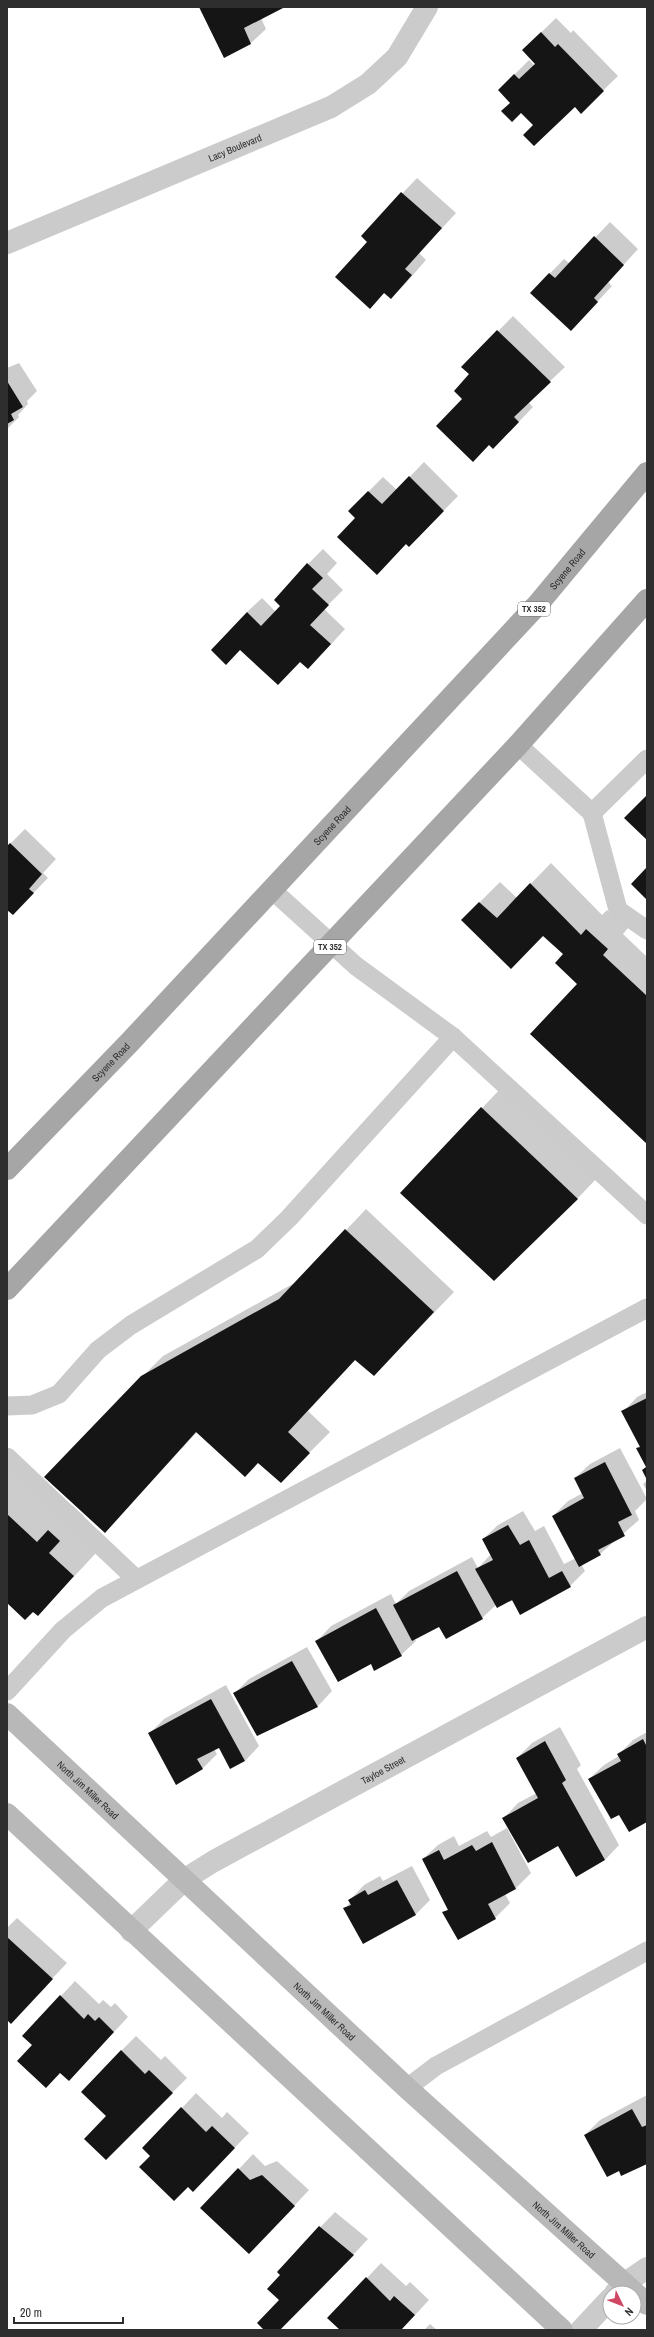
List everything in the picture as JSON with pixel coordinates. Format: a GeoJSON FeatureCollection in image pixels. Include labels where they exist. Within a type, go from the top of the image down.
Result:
{"type":"FeatureCollection","features":[{"type":"Feature","properties":{"kind":"main road","name":"Scyene Road"},"geometry":{"type":"LineString","coordinates":[[7,1169],[129,1043],[538,604],[647,473]]}},
{"type":"Feature","properties":{"kind":"main road","name":"TX 352"},"geometry":{"type":"LineString","coordinates":[[7,1289],[332,945],[644,610]]}},
{"type":"Feature","properties":{"kind":"main road","name":"North Jim Miller Road"},"geometry":{"type":"LineString","coordinates":[[7,1714],[185,1879],[617,2285]]}},
{"type":"Feature","properties":{"kind":"main road"},"geometry":{"type":"LineString","coordinates":[[7,1814],[131,1931],[562,2330]]}},
{"type":"Feature","properties":{"kind":"street","name":"Lacy Boulevard"},"geometry":{"type":"LineString","coordinates":[[7,243],[331,106],[368,84],[397,57],[427,7]]}},
{"type":"Feature","properties":{"kind":"street","name":"Tayloe Street"},"geometry":{"type":"LineString","coordinates":[[131,1931],[185,1879],[214,1861],[647,1627]]}},
{"type":"Feature","properties":{"kind":"street"},"geometry":{"type":"LineString","coordinates":[[624,2285],[647,2268]]}},
{"type":"Feature","properties":{"kind":"street"},"geometry":{"type":"LineString","coordinates":[[581,2330],[602,2308]]}},
{"type":"Feature","properties":{"kind":"lane"},"geometry":{"type":"LineString","coordinates":[[518,744],[592,813],[618,910],[647,930]]}},
{"type":"Feature","properties":{"kind":"lane"},"geometry":{"type":"LineString","coordinates":[[592,813],[647,759]]}},
{"type":"Feature","properties":{"kind":"lane"},"geometry":{"type":"LineString","coordinates":[[272,889],[356,966],[453,1037],[647,1215]]}},
{"type":"Feature","properties":{"kind":"lane"},"geometry":{"type":"LineString","coordinates":[[7,1406],[32,1405],[59,1394],[98,1350],[131,1325],[257,1249],[289,1218],[453,1037]]}},
{"type":"Feature","properties":{"kind":"lane"},"geometry":{"type":"LineString","coordinates":[[7,1691],[63,1630],[102,1598],[647,1308]]}},
{"type":"Feature","properties":{"kind":"lane"},"geometry":{"type":"LineString","coordinates":[[7,1457],[136,1579]]}},
{"type":"Feature","properties":{"kind":"lane"},"geometry":{"type":"LineString","coordinates":[[407,2088],[436,2066],[647,1951]]}},
{"type":"Feature","properties":{"kind":"building"},"geometry":{"type":"Polygon","coordinates":[[[199,7],[285,7],[244,28],[251,44],[224,58],[199,7]]]}},
{"type":"Feature","properties":{"kind":"building"},"geometry":{"type":"Polygon","coordinates":[[[541,32],[555,47],[558,44],[604,91],[581,114],[575,107],[534,146],[523,135],[533,125],[521,113],[512,122],[501,111],[510,103],[498,90],[514,74],[519,79],[535,64],[522,50],[541,32]]]}},
{"type":"Feature","properties":{"kind":"building"},"geometry":{"type":"Polygon","coordinates":[[[401,192],[442,228],[405,269],[412,275],[391,299],[384,293],[370,309],[335,277],[367,242],[361,236],[401,192]]]}},
{"type":"Feature","properties":{"kind":"building"},"geometry":{"type":"Polygon","coordinates":[[[594,236],[624,265],[594,298],[598,302],[571,331],[530,293],[549,273],[555,278],[594,236]]]}},
{"type":"Feature","properties":{"kind":"building"},"geometry":{"type":"Polygon","coordinates":[[[497,330],[551,382],[514,417],[519,422],[493,449],[489,445],[473,462],[436,426],[462,399],[454,391],[469,374],[461,367],[497,330]]]}},
{"type":"Feature","properties":{"kind":"building"},"geometry":{"type":"Polygon","coordinates":[[[7,381],[23,407],[11,414],[14,420],[7,424],[7,381]]]}},
{"type":"Feature","properties":{"kind":"building"},"geometry":{"type":"Polygon","coordinates":[[[409,476],[444,511],[409,547],[406,544],[377,575],[337,537],[355,518],[348,511],[368,491],[382,504],[409,476]]]}},
{"type":"Feature","properties":{"kind":"building"},"geometry":{"type":"Polygon","coordinates":[[[307,563],[323,578],[312,589],[329,605],[310,625],[331,644],[308,669],[300,662],[278,685],[240,650],[226,665],[211,650],[247,612],[261,626],[280,606],[274,600],[307,563]]]}},
{"type":"Feature","properties":{"kind":"building"},"geometry":{"type":"Polygon","coordinates":[[[647,795],[647,840],[624,818],[647,795]]]}},
{"type":"Feature","properties":{"kind":"building"},"geometry":{"type":"Polygon","coordinates":[[[10,843],[42,874],[29,889],[34,893],[13,915],[7,910],[7,846],[10,843]]]}},
{"type":"Feature","properties":{"kind":"building"},"geometry":{"type":"Polygon","coordinates":[[[647,867],[647,900],[631,884],[647,867]]]}},
{"type":"Feature","properties":{"kind":"building"},"geometry":{"type":"Polygon","coordinates":[[[530,883],[581,935],[586,929],[608,949],[603,955],[647,996],[647,1144],[530,1034],[577,984],[555,963],[563,954],[543,936],[511,969],[461,920],[479,902],[497,918],[530,883]]]}},
{"type":"Feature","properties":{"kind":"building"},"geometry":{"type":"Polygon","coordinates":[[[481,1107],[578,1199],[494,1281],[400,1193],[481,1107]]]}},
{"type":"Feature","properties":{"kind":"building"},"geometry":{"type":"Polygon","coordinates":[[[345,1229],[434,1312],[374,1376],[355,1360],[288,1432],[310,1453],[281,1483],[258,1463],[245,1477],[196,1432],[105,1533],[44,1477],[141,1376],[279,1299],[345,1229]]]}},
{"type":"Feature","properties":{"kind":"building"},"geometry":{"type":"Polygon","coordinates":[[[647,1398],[647,1480],[642,1470],[646,1467],[636,1448],[640,1447],[621,1411],[647,1398]]]}},
{"type":"Feature","properties":{"kind":"building"},"geometry":{"type":"Polygon","coordinates":[[[605,1462],[632,1515],[618,1522],[625,1536],[598,1550],[601,1555],[579,1567],[552,1516],[584,1498],[574,1478],[605,1462]]]}},
{"type":"Feature","properties":{"kind":"building"},"geometry":{"type":"Polygon","coordinates":[[[7,1514],[37,1542],[48,1530],[60,1541],[49,1553],[74,1576],[38,1616],[33,1612],[25,1620],[7,1603],[7,1514]]]}},
{"type":"Feature","properties":{"kind":"building"},"geometry":{"type":"Polygon","coordinates":[[[508,1525],[520,1545],[529,1540],[549,1578],[562,1571],[571,1587],[520,1615],[512,1600],[497,1608],[475,1569],[493,1560],[482,1539],[508,1525]]]}},
{"type":"Feature","properties":{"kind":"building"},"geometry":{"type":"Polygon","coordinates":[[[457,1571],[483,1619],[446,1639],[439,1627],[412,1641],[393,1605],[457,1571]]]}},
{"type":"Feature","properties":{"kind":"building"},"geometry":{"type":"Polygon","coordinates":[[[376,1608],[402,1656],[374,1671],[371,1664],[338,1682],[315,1641],[376,1608]]]}},
{"type":"Feature","properties":{"kind":"building"},"geometry":{"type":"Polygon","coordinates":[[[292,1661],[318,1707],[257,1736],[233,1693],[292,1661]]]}},
{"type":"Feature","properties":{"kind":"building"},"geometry":{"type":"Polygon","coordinates":[[[211,1699],[245,1761],[230,1769],[219,1748],[197,1759],[203,1769],[176,1785],[148,1733],[211,1699]]]}},
{"type":"Feature","properties":{"kind":"building"},"geometry":{"type":"Polygon","coordinates":[[[643,1739],[647,1747],[647,1822],[629,1832],[619,1815],[611,1819],[588,1779],[621,1761],[617,1754],[643,1739]]]}},
{"type":"Feature","properties":{"kind":"building"},"geometry":{"type":"Polygon","coordinates":[[[545,1741],[566,1780],[562,1783],[605,1860],[576,1877],[558,1846],[528,1863],[502,1818],[538,1798],[516,1758],[545,1741]]]}},
{"type":"Feature","properties":{"kind":"building"},"geometry":{"type":"Polygon","coordinates":[[[492,1842],[516,1889],[488,1904],[496,1919],[458,1940],[442,1912],[448,1910],[422,1859],[439,1850],[444,1860],[472,1845],[476,1851],[492,1842]]]}},
{"type":"Feature","properties":{"kind":"building"},"geometry":{"type":"Polygon","coordinates":[[[397,1880],[416,1915],[363,1944],[343,1908],[351,1905],[348,1900],[365,1890],[368,1895],[397,1880]]]}},
{"type":"Feature","properties":{"kind":"building"},"geometry":{"type":"Polygon","coordinates":[[[7,1937],[53,1979],[11,2024],[7,2020],[7,1937]]]}},
{"type":"Feature","properties":{"kind":"building"},"geometry":{"type":"Polygon","coordinates":[[[60,1995],[84,2019],[88,2014],[95,2021],[99,2017],[114,2032],[69,2081],[60,2073],[46,2088],[17,2061],[32,2045],[22,2036],[60,1995]]]}},
{"type":"Feature","properties":{"kind":"building"},"geometry":{"type":"Polygon","coordinates":[[[121,2050],[145,2074],[149,2070],[173,2093],[106,2160],[84,2139],[106,2116],[81,2092],[121,2050]]]}},
{"type":"Feature","properties":{"kind":"building"},"geometry":{"type":"Polygon","coordinates":[[[181,2107],[206,2132],[212,2126],[235,2148],[193,2192],[188,2187],[174,2201],[139,2167],[150,2156],[142,2148],[181,2107]]]}},
{"type":"Feature","properties":{"kind":"building"},"geometry":{"type":"Polygon","coordinates":[[[632,2109],[642,2127],[647,2125],[647,2164],[621,2176],[619,2171],[607,2177],[584,2135],[632,2109]]]}},
{"type":"Feature","properties":{"kind":"building"},"geometry":{"type":"Polygon","coordinates":[[[238,2168],[250,2180],[262,2175],[295,2206],[249,2254],[200,2208],[238,2168]]]}},
{"type":"Feature","properties":{"kind":"building"},"geometry":{"type":"Polygon","coordinates":[[[319,2226],[354,2255],[280,2330],[264,2330],[257,2323],[279,2300],[267,2289],[280,2275],[277,2272],[319,2226]]]}},
{"type":"Feature","properties":{"kind":"building"},"geometry":{"type":"Polygon","coordinates":[[[366,2277],[390,2301],[394,2296],[415,2315],[401,2330],[340,2330],[327,2318],[366,2277]]]}}]}
